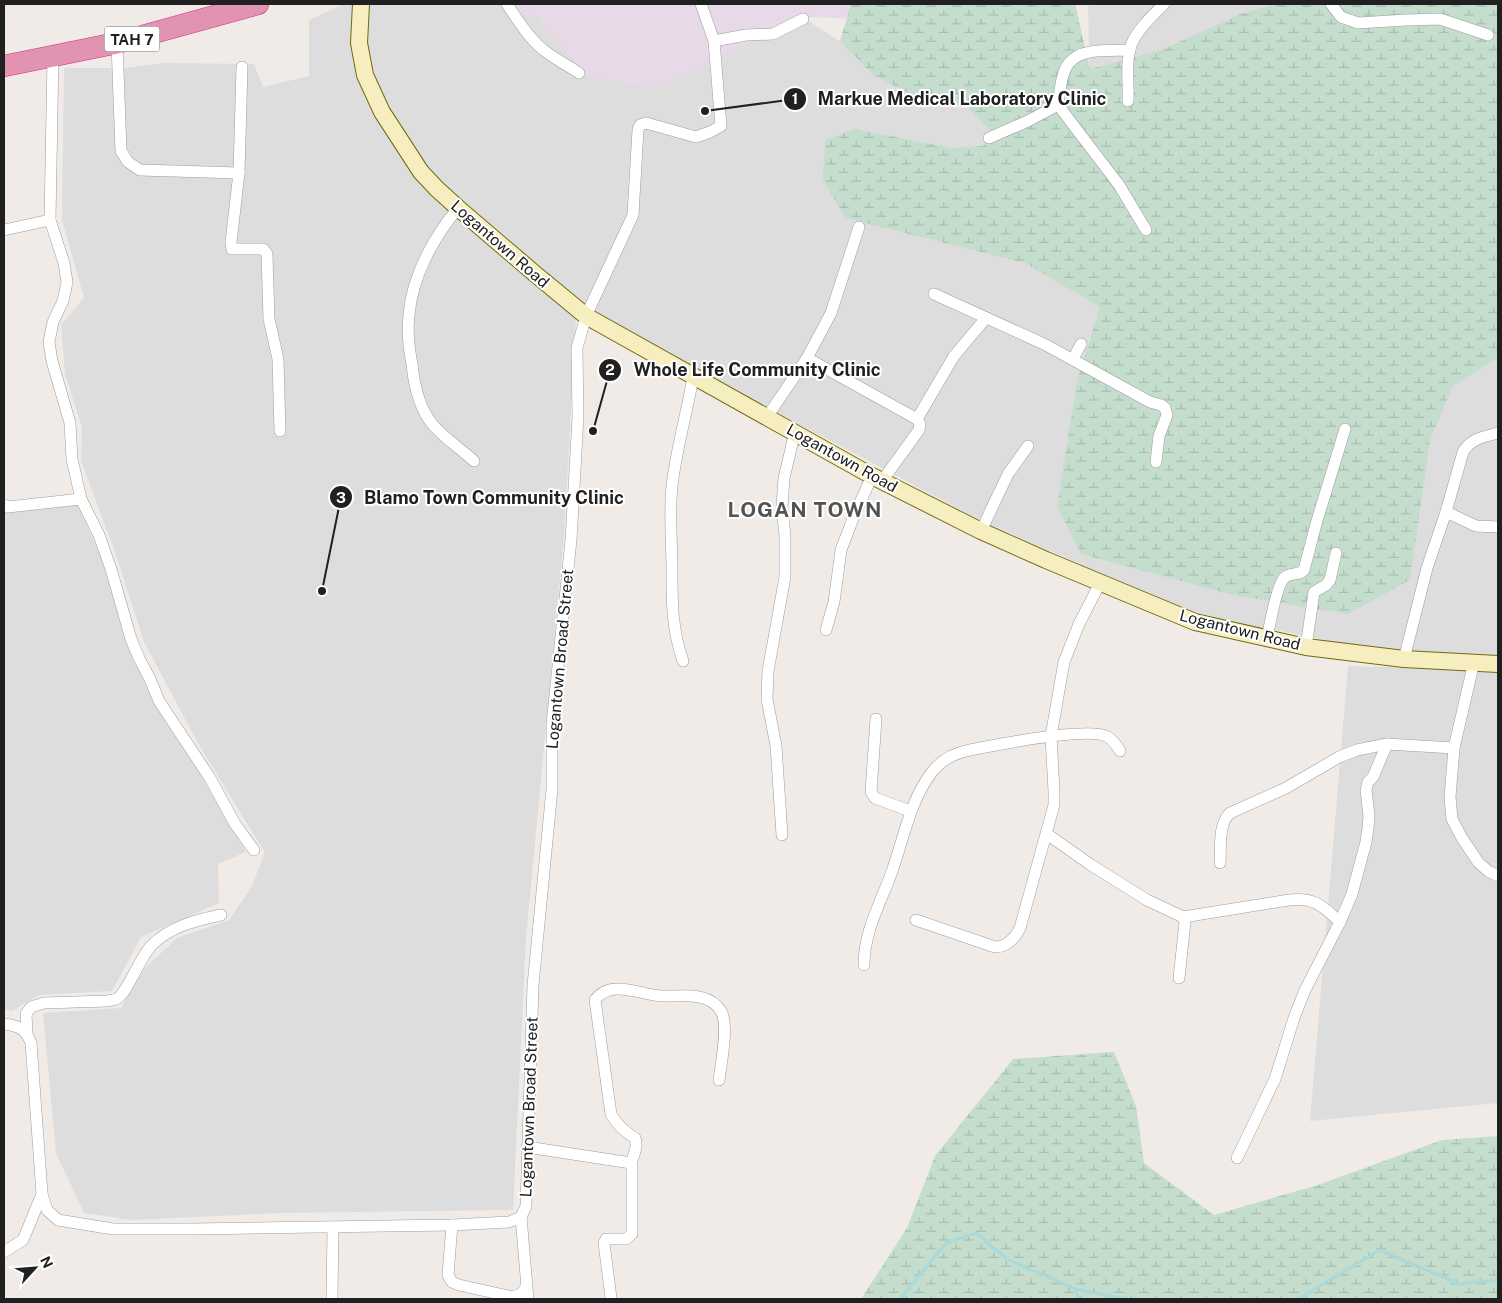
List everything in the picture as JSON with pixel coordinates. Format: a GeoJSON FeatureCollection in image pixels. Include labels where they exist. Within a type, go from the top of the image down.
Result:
{"type":"FeatureCollection","features":[{"type":"Feature","properties":{"kind":"highway","name":"TAH 7"},"geometry":{"type":"LineString","coordinates":[[4,66],[116,43],[258,4]]}},
{"type":"Feature","properties":{"kind":"street","name":"Logantown Road"},"geometry":{"type":"LineString","coordinates":[[361,4],[359,43],[365,75],[382,112],[421,172],[458,208],[586,316],[877,479],[981,531],[1195,622],[1306,647],[1404,659],[1498,664]]}},
{"type":"Feature","properties":{"kind":"street"},"geometry":{"type":"LineString","coordinates":[[507,4],[521,26],[536,42],[550,54],[579,73]]}},
{"type":"Feature","properties":{"kind":"street"},"geometry":{"type":"LineString","coordinates":[[701,4],[714,41],[746,35],[772,34],[803,19]]}},
{"type":"Feature","properties":{"kind":"street"},"geometry":{"type":"LineString","coordinates":[[1128,101],[1130,50],[1132,43],[1145,24],[1164,4]]}},
{"type":"Feature","properties":{"kind":"street"},"geometry":{"type":"LineString","coordinates":[[1330,4],[1341,17],[1358,23],[1440,19],[1488,35]]}},
{"type":"Feature","properties":{"kind":"street","name":"Logantown Broad Street"},"geometry":{"type":"LineString","coordinates":[[221,915],[182,925],[158,939],[144,954],[123,994],[118,999],[44,1003],[31,1007],[26,1014],[42,1194],[47,1210],[58,1220],[113,1229],[333,1228],[452,1225],[509,1222],[521,1218],[526,1206],[533,976],[552,789],[552,724],[570,540],[578,416],[577,348],[586,316],[633,215],[638,130],[640,125],[646,123],[696,137],[721,126],[714,41]]}},
{"type":"Feature","properties":{"kind":"street"},"geometry":{"type":"LineString","coordinates":[[116,43],[121,151],[128,162],[140,170],[239,173]]}},
{"type":"Feature","properties":{"kind":"street"},"geometry":{"type":"LineString","coordinates":[[1130,50],[1079,55],[1068,63],[1063,76],[1058,105],[1119,186],[1146,230]]}},
{"type":"Feature","properties":{"kind":"street"},"geometry":{"type":"LineString","coordinates":[[53,56],[50,220],[64,263],[67,282],[63,301],[53,322],[49,342],[52,361],[70,423],[72,459],[82,499],[99,535],[111,568],[131,639],[158,701],[210,778],[235,824],[254,850]]}},
{"type":"Feature","properties":{"kind":"street"},"geometry":{"type":"LineString","coordinates":[[242,67],[239,173],[231,242],[232,249],[263,249],[267,254],[269,319],[278,359],[280,431]]}},
{"type":"Feature","properties":{"kind":"street"},"geometry":{"type":"LineString","coordinates":[[989,138],[1058,105]]}},
{"type":"Feature","properties":{"kind":"street"},"geometry":{"type":"LineString","coordinates":[[458,208],[443,226],[430,248],[411,298],[408,317],[413,373],[420,402],[434,425],[474,461]]}},
{"type":"Feature","properties":{"kind":"street"},"geometry":{"type":"LineString","coordinates":[[4,230],[50,220]]}},
{"type":"Feature","properties":{"kind":"street"},"geometry":{"type":"LineString","coordinates":[[767,417],[808,358],[831,313],[859,227]]}},
{"type":"Feature","properties":{"kind":"street"},"geometry":{"type":"LineString","coordinates":[[934,294],[1073,359],[1143,399],[1165,408],[1167,415],[1159,436],[1156,462]]}},
{"type":"Feature","properties":{"kind":"street"},"geometry":{"type":"LineString","coordinates":[[917,419],[954,356],[986,318]]}},
{"type":"Feature","properties":{"kind":"street"},"geometry":{"type":"LineString","coordinates":[[1073,359],[1082,344]]}},
{"type":"Feature","properties":{"kind":"street"},"geometry":{"type":"LineString","coordinates":[[808,358],[917,419],[920,424],[918,430],[877,479],[854,516],[841,550],[834,602],[826,630]]}},
{"type":"Feature","properties":{"kind":"street"},"geometry":{"type":"LineString","coordinates":[[683,661],[677,644],[672,613],[670,522],[676,459],[693,377]]}},
{"type":"Feature","properties":{"kind":"street"},"geometry":{"type":"LineString","coordinates":[[1267,639],[1278,589],[1282,580],[1288,576],[1300,574],[1304,570],[1345,429]]}},
{"type":"Feature","properties":{"kind":"street"},"geometry":{"type":"LineString","coordinates":[[782,835],[776,746],[767,699],[768,671],[785,577],[785,536],[782,507],[784,478],[795,432]]}},
{"type":"Feature","properties":{"kind":"street"},"geometry":{"type":"LineString","coordinates":[[1404,659],[1427,568],[1466,447],[1474,440],[1498,433]]}},
{"type":"Feature","properties":{"kind":"street"},"geometry":{"type":"LineString","coordinates":[[981,531],[1004,480],[1028,446]]}},
{"type":"Feature","properties":{"kind":"street"},"geometry":{"type":"LineString","coordinates":[[4,505],[8,507],[82,499]]}},
{"type":"Feature","properties":{"kind":"street"},"geometry":{"type":"LineString","coordinates":[[1446,512],[1476,526],[1498,527]]}},
{"type":"Feature","properties":{"kind":"street"},"geometry":{"type":"LineString","coordinates":[[1306,647],[1314,592],[1326,585],[1330,580],[1336,554]]}},
{"type":"Feature","properties":{"kind":"street"},"geometry":{"type":"LineString","coordinates":[[916,920],[989,945],[1001,946],[1009,943],[1020,928],[1054,805],[1051,736],[1064,662],[1079,624],[1100,583]]}},
{"type":"Feature","properties":{"kind":"street"},"geometry":{"type":"LineString","coordinates":[[1474,662],[1454,748],[1450,798],[1452,819],[1478,862],[1498,876]]}},
{"type":"Feature","properties":{"kind":"street"},"geometry":{"type":"LineString","coordinates":[[876,720],[871,792],[876,798],[910,811]]}},
{"type":"Feature","properties":{"kind":"street"},"geometry":{"type":"LineString","coordinates":[[864,965],[864,950],[870,927],[894,865],[910,811],[922,786],[943,760],[958,752],[1051,736],[1097,733],[1108,737],[1120,751]]}},
{"type":"Feature","properties":{"kind":"street"},"geometry":{"type":"LineString","coordinates":[[1220,863],[1223,826],[1226,817],[1230,813],[1286,788],[1339,757],[1357,750],[1387,744],[1454,748]]}},
{"type":"Feature","properties":{"kind":"street"},"geometry":{"type":"LineString","coordinates":[[1237,1158],[1275,1078],[1305,990],[1340,922],[1352,894],[1366,842],[1369,816],[1366,790],[1368,782],[1373,777],[1387,744]]}},
{"type":"Feature","properties":{"kind":"street"},"geometry":{"type":"LineString","coordinates":[[1047,834],[1091,865],[1147,900],[1183,917],[1289,900],[1307,899],[1322,907],[1340,922]]}},
{"type":"Feature","properties":{"kind":"street"},"geometry":{"type":"LineString","coordinates":[[1179,978],[1185,922],[1183,917]]}},
{"type":"Feature","properties":{"kind":"street"},"geometry":{"type":"LineString","coordinates":[[612,1298],[604,1243],[606,1239],[626,1239],[632,1234],[632,1168],[630,1163],[637,1143],[636,1138],[625,1132],[611,1114],[595,1000],[600,993],[628,989],[659,996],[692,995],[708,1001],[720,1010],[723,1018],[724,1029],[719,1080]]}},
{"type":"Feature","properties":{"kind":"street"},"geometry":{"type":"LineString","coordinates":[[4,1024],[20,1027],[27,1033]]}},
{"type":"Feature","properties":{"kind":"street"},"geometry":{"type":"LineString","coordinates":[[527,1147],[630,1163]]}},
{"type":"Feature","properties":{"kind":"street"},"geometry":{"type":"LineString","coordinates":[[4,1252],[23,1240],[42,1194]]}},
{"type":"Feature","properties":{"kind":"street"},"geometry":{"type":"LineString","coordinates":[[452,1225],[448,1275],[452,1282],[513,1298],[527,1293],[521,1218]]}},
{"type":"Feature","properties":{"kind":"street"},"geometry":{"type":"LineString","coordinates":[[332,1299],[333,1228]]}},
{"type":"Feature","properties":{"kind":"shaded area"},"geometry":{"type":"Polygon","coordinates":[[[344,4],[353,4],[353,51],[416,178],[460,222],[576,318],[564,536],[526,938],[513,1210],[281,1213],[131,1220],[84,1213],[56,1153],[43,1013],[121,1008],[145,968],[177,938],[229,920],[251,888],[265,853],[199,745],[144,642],[115,552],[81,461],[82,428],[65,374],[61,325],[84,298],[62,220],[64,68],[126,68],[163,63],[254,64],[263,87],[309,76],[309,20],[344,4]]]}},
{"type":"Feature","properties":{"kind":"shaded area"},"geometry":{"type":"Polygon","coordinates":[[[370,4],[517,4],[536,15],[588,76],[802,17],[942,107],[1052,111],[1498,283],[1498,664],[1404,657],[1186,611],[980,520],[589,313],[432,183],[366,74],[362,39],[370,4]]]}},
{"type":"Feature","properties":{"kind":"shaded area"},"geometry":{"type":"Polygon","coordinates":[[[511,4],[874,4],[870,19],[802,17],[654,88],[588,76],[536,15],[516,14],[511,4]]]}},
{"type":"Feature","properties":{"kind":"shaded area"},"geometry":{"type":"Polygon","coordinates":[[[1103,4],[1362,4],[1090,95],[1088,6],[1103,4]]]}},
{"type":"Feature","properties":{"kind":"shaded area"},"geometry":{"type":"Polygon","coordinates":[[[78,505],[101,557],[126,641],[151,698],[193,762],[246,852],[218,864],[219,903],[141,937],[112,991],[39,995],[12,1011],[4,1009],[4,509],[78,505]]]}},
{"type":"Feature","properties":{"kind":"shaded area"},"geometry":{"type":"Polygon","coordinates":[[[1348,666],[1498,670],[1498,1103],[1310,1121],[1348,666]]]}},
{"type":"Feature","properties":{"kind":"green space"},"geometry":{"type":"Polygon","coordinates":[[[851,4],[1075,4],[1090,69],[1162,50],[1241,14],[1275,4],[1498,4],[1498,357],[1453,386],[1430,440],[1410,580],[1348,614],[1233,595],[1081,554],[1057,506],[1077,382],[1100,307],[1025,263],[846,218],[823,181],[825,140],[855,129],[952,148],[983,146],[992,132],[967,107],[910,94],[872,74],[840,41],[851,4]]]}},
{"type":"Feature","properties":{"kind":"green space"},"geometry":{"type":"Polygon","coordinates":[[[1114,1052],[1136,1106],[1144,1163],[1214,1215],[1318,1185],[1442,1140],[1498,1136],[1498,1299],[861,1299],[907,1228],[935,1156],[1013,1059],[1114,1052]]]}},
{"type":"Feature","properties":{"kind":"waterway"},"geometry":{"type":"LineString","coordinates":[[900,1299],[946,1243],[976,1233],[1007,1259],[1075,1289],[1079,1299]]}},
{"type":"Feature","properties":{"kind":"waterway"},"geometry":{"type":"LineString","coordinates":[[1298,1299],[1380,1250],[1459,1284],[1498,1280]]}},
{"type":"Feature","properties":{"kind":"waterway"},"geometry":{"type":"LineString","coordinates":[[1075,1289],[1124,1299]]}},
{"type":"Feature","properties":{"kind":"place","name":"Markue Medical Laboratory Clinic"},"geometry":{"type":"Point","coordinates":[705,111]}},
{"type":"Feature","properties":{"kind":"place","name":"Whole Life Community Clinic"},"geometry":{"type":"Point","coordinates":[593,431]}},
{"type":"Feature","properties":{"kind":"place","name":"Blamo Town Community Clinic"},"geometry":{"type":"Point","coordinates":[322,591]}},
{"type":"Feature","properties":{"kind":"district","name":"LOGAN TOWN"},"geometry":{"type":"Point","coordinates":[805,509]}}]}
